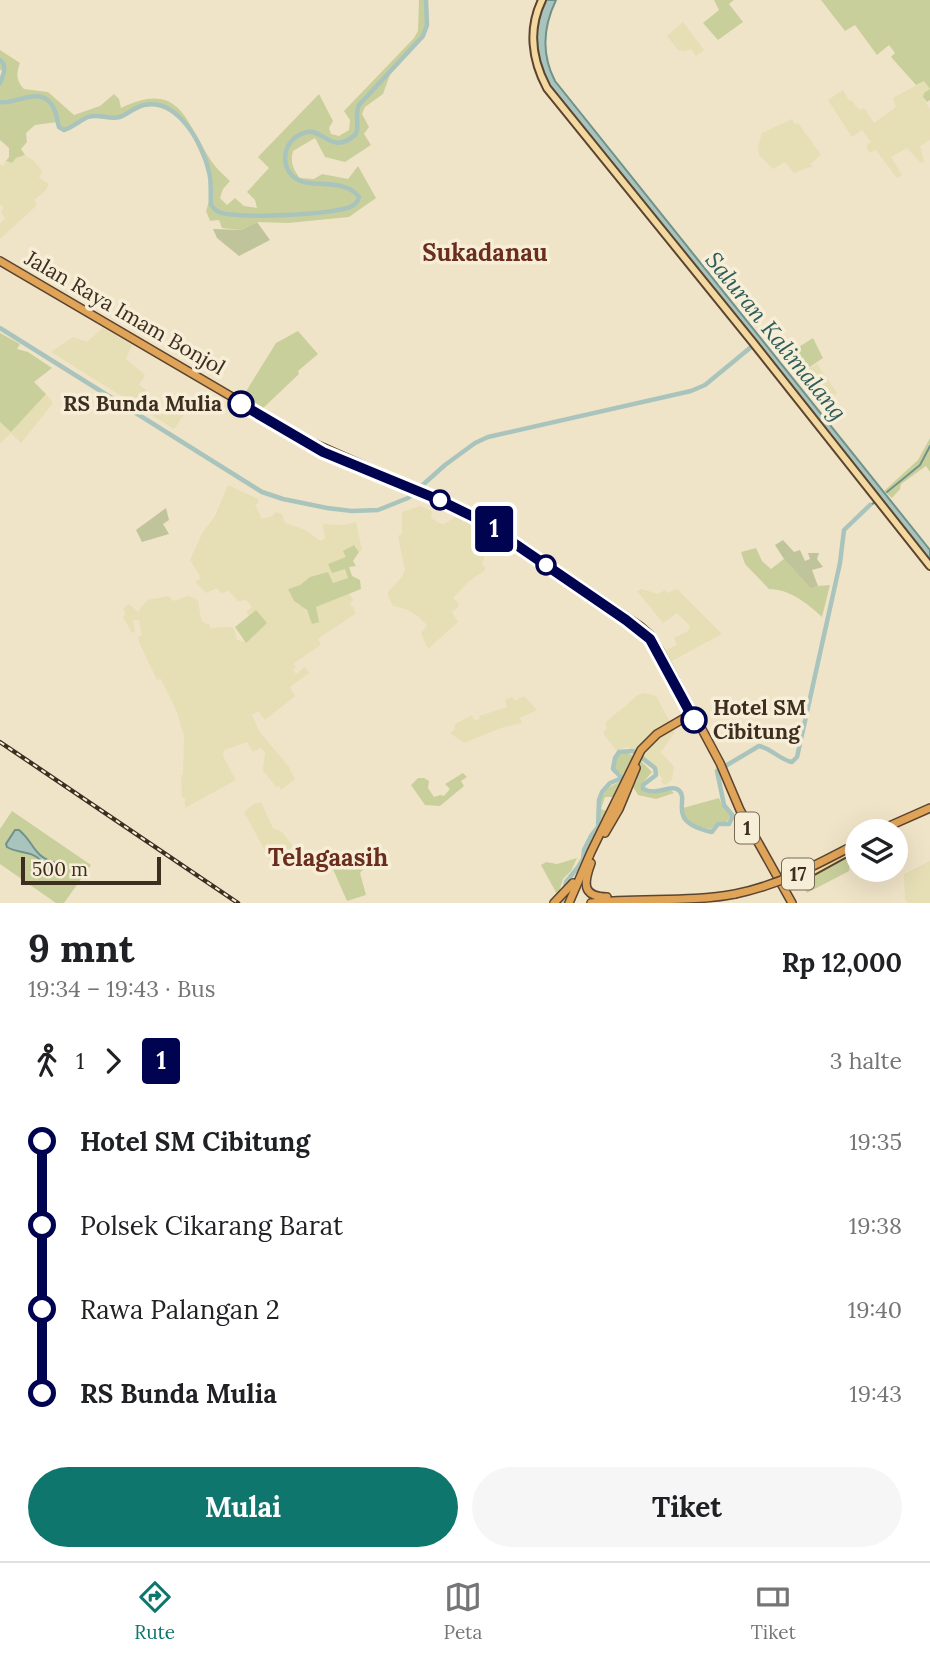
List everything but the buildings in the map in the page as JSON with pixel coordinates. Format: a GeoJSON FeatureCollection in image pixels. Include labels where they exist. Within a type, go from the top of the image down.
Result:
{"type":"FeatureCollection","features":[{"type":"Feature","properties":{"kind":"highway","name":"Jalan Raya Imam Bonjol"},"geometry":{"type":"LineString","coordinates":[[0,262],[312,446],[465,509],[650,635],[719,764]]}},
{"type":"Feature","properties":{"kind":"highway","name":"Jalan Raya Imam Bonjol"},"geometry":{"type":"LineString","coordinates":[[583,589],[646,634],[719,764]]}},
{"type":"Feature","properties":{"kind":"highway"},"geometry":{"type":"LineString","coordinates":[[680,722],[687,714],[684,701]]}},
{"type":"Feature","properties":{"kind":"highway"},"geometry":{"type":"LineString","coordinates":[[554,903],[581,873],[643,751],[693,715]]}},
{"type":"Feature","properties":{"kind":"highway"},"geometry":{"type":"LineString","coordinates":[[680,722],[691,723],[700,733]]}},
{"type":"Feature","properties":{"kind":"highway","name":"1"},"geometry":{"type":"LineString","coordinates":[[719,764],[735,807],[783,882],[790,901]]}},
{"type":"Feature","properties":{"kind":"highway"},"geometry":{"type":"LineString","coordinates":[[908,819],[930,810]]}},
{"type":"Feature","properties":{"kind":"highway"},"geometry":{"type":"LineString","coordinates":[[908,821],[930,810]]}},
{"type":"Feature","properties":{"kind":"highway","name":"1"},"geometry":{"type":"LineString","coordinates":[[755,838],[783,882]]}},
{"type":"Feature","properties":{"kind":"highway","name":"17"},"geometry":{"type":"LineString","coordinates":[[591,903],[624,900],[692,901],[735,896],[794,876],[845,851]]}},
{"type":"Feature","properties":{"kind":"highway"},"geometry":{"type":"LineString","coordinates":[[593,852],[585,880],[587,890],[593,895],[692,901]]}},
{"type":"Feature","properties":{"kind":"highway"},"geometry":{"type":"LineString","coordinates":[[570,903],[581,873]]}},
{"type":"Feature","properties":{"kind":"highway"},"geometry":{"type":"LineString","coordinates":[[783,882],[790,901]]}},
{"type":"Feature","properties":{"kind":"main road"},"geometry":{"type":"LineString","coordinates":[[540,0],[533,27],[533,56],[538,74],[547,89],[930,569]]}},
{"type":"Feature","properties":{"kind":"main road"},"geometry":{"type":"LineString","coordinates":[[783,882],[845,851]]}},
{"type":"Feature","properties":{"kind":"shaded area"},"geometry":{"type":"Polygon","coordinates":[[[683,22],[704,50],[696,56],[691,49],[678,50],[667,36],[683,22]]]}},
{"type":"Feature","properties":{"kind":"shaded area"},"geometry":{"type":"Polygon","coordinates":[[[924,81],[930,89],[923,97],[930,110],[930,140],[920,146],[924,161],[921,163],[907,148],[891,157],[902,175],[897,178],[876,150],[870,153],[866,146],[871,142],[862,130],[852,137],[828,100],[843,90],[849,101],[859,110],[864,108],[874,123],[896,107],[893,98],[924,81]]]}},
{"type":"Feature","properties":{"kind":"shaded area"},"geometry":{"type":"Polygon","coordinates":[[[792,119],[795,124],[798,123],[821,155],[810,164],[813,166],[794,173],[785,162],[773,169],[759,155],[758,147],[762,133],[792,119]]]}},
{"type":"Feature","properties":{"kind":"shaded area"},"geometry":{"type":"Polygon","coordinates":[[[25,155],[42,171],[39,178],[49,184],[34,200],[37,205],[0,239],[0,224],[5,218],[1,212],[4,208],[0,204],[0,164],[3,166],[6,161],[12,163],[16,158],[25,155]]]}},
{"type":"Feature","properties":{"kind":"shaded area"},"geometry":{"type":"Polygon","coordinates":[[[103,328],[132,345],[126,359],[145,375],[139,385],[146,390],[148,401],[154,408],[157,406],[184,415],[174,429],[51,352],[73,337],[87,342],[103,328]]]}},
{"type":"Feature","properties":{"kind":"shaded area"},"geometry":{"type":"Polygon","coordinates":[[[817,364],[837,393],[828,403],[824,399],[819,401],[806,384],[813,380],[808,369],[817,364]]]}},
{"type":"Feature","properties":{"kind":"shaded area"},"geometry":{"type":"Polygon","coordinates":[[[46,394],[53,403],[21,443],[11,433],[0,443],[0,422],[11,432],[46,394]]]}},
{"type":"Feature","properties":{"kind":"shaded area"},"geometry":{"type":"Polygon","coordinates":[[[228,485],[258,499],[259,502],[255,505],[262,519],[276,512],[282,514],[285,523],[306,530],[320,541],[325,538],[323,524],[344,525],[356,522],[362,550],[359,552],[355,545],[346,557],[345,569],[348,578],[333,583],[328,572],[310,577],[300,585],[288,589],[294,601],[299,606],[302,605],[309,615],[316,614],[316,607],[349,593],[355,614],[318,639],[321,645],[294,663],[296,667],[293,670],[296,674],[305,667],[309,673],[290,687],[295,696],[265,720],[258,711],[252,715],[259,731],[289,767],[295,779],[281,790],[279,786],[276,787],[263,770],[265,752],[260,748],[253,752],[247,742],[224,750],[223,756],[236,780],[185,808],[181,775],[184,736],[177,712],[161,679],[157,680],[140,644],[138,637],[142,635],[139,620],[133,620],[135,632],[132,633],[123,617],[126,614],[123,609],[129,604],[138,612],[147,600],[169,596],[173,601],[188,596],[198,600],[201,619],[209,624],[210,628],[232,627],[237,640],[246,642],[256,610],[249,616],[246,612],[252,607],[246,600],[238,601],[229,591],[221,593],[217,588],[206,593],[195,582],[201,578],[190,560],[203,532],[215,516],[228,485]]]}},
{"type":"Feature","properties":{"kind":"shaded area"},"geometry":{"type":"Polygon","coordinates":[[[420,506],[432,511],[431,518],[439,523],[444,524],[459,515],[481,526],[479,530],[488,549],[482,563],[484,571],[469,581],[453,598],[459,604],[452,612],[458,622],[428,649],[421,633],[427,625],[406,609],[393,606],[388,596],[388,592],[405,570],[398,536],[402,534],[402,512],[420,506]]]}},
{"type":"Feature","properties":{"kind":"shaded area"},"geometry":{"type":"Polygon","coordinates":[[[642,589],[658,594],[677,589],[722,634],[670,662],[663,651],[677,645],[674,638],[688,631],[690,626],[677,613],[663,623],[637,591],[642,589]]]}},
{"type":"Feature","properties":{"kind":"shaded area"},"geometry":{"type":"Polygon","coordinates":[[[644,693],[656,696],[675,732],[661,752],[674,767],[672,780],[665,785],[652,764],[627,747],[617,751],[603,733],[607,728],[605,723],[644,693]]]}},
{"type":"Feature","properties":{"kind":"shaded area"},"geometry":{"type":"Polygon","coordinates":[[[524,696],[537,710],[520,718],[522,723],[501,728],[464,743],[450,733],[457,723],[472,715],[474,720],[480,719],[479,716],[507,707],[505,700],[512,697],[515,701],[524,696]]]}},
{"type":"Feature","properties":{"kind":"shaded area"},"geometry":{"type":"Polygon","coordinates":[[[261,802],[273,828],[282,832],[293,846],[285,853],[281,845],[279,846],[282,852],[279,858],[270,860],[244,812],[261,802]]]}},
{"type":"Feature","properties":{"kind":"shaded area"},"geometry":{"type":"Polygon","coordinates":[[[930,861],[930,903],[908,903],[905,900],[904,882],[908,882],[908,872],[930,861]]]}},
{"type":"Feature","properties":{"kind":"green space"},"geometry":{"type":"Polygon","coordinates":[[[419,0],[426,0],[427,25],[423,36],[392,69],[383,94],[365,107],[362,114],[369,127],[364,134],[371,145],[345,162],[325,157],[315,138],[293,151],[293,165],[300,178],[314,179],[322,174],[348,179],[358,166],[376,198],[349,217],[288,223],[257,222],[241,230],[222,228],[219,220],[210,221],[206,211],[210,198],[209,172],[182,119],[161,105],[142,105],[122,116],[109,119],[91,116],[64,130],[57,122],[35,125],[26,133],[27,142],[21,149],[25,155],[16,158],[12,163],[6,161],[9,148],[0,140],[0,78],[4,71],[0,70],[0,50],[20,63],[17,77],[24,89],[48,92],[74,115],[100,106],[114,94],[119,99],[121,108],[142,100],[158,99],[171,103],[189,122],[215,166],[230,181],[220,198],[227,205],[235,198],[244,206],[257,208],[255,200],[247,192],[269,168],[258,157],[319,94],[333,121],[329,128],[331,134],[339,136],[349,130],[350,120],[344,111],[418,31],[419,0]]]}},
{"type":"Feature","properties":{"kind":"green space"},"geometry":{"type":"Polygon","coordinates":[[[714,0],[734,0],[729,4],[743,22],[718,40],[703,23],[719,10],[714,0]]]}},
{"type":"Feature","properties":{"kind":"green space"},"geometry":{"type":"Polygon","coordinates":[[[821,0],[930,0],[930,89],[924,81],[916,85],[891,57],[895,53],[889,45],[877,55],[855,25],[845,31],[821,0]]]}},
{"type":"Feature","properties":{"kind":"green space"},"geometry":{"type":"Polygon","coordinates":[[[930,89],[930,100],[927,102],[923,97],[930,89]]]}},
{"type":"Feature","properties":{"kind":"green space"},"geometry":{"type":"Polygon","coordinates":[[[257,222],[270,240],[239,256],[217,238],[213,229],[241,230],[257,222]]]}},
{"type":"Feature","properties":{"kind":"green space"},"geometry":{"type":"Polygon","coordinates":[[[298,331],[318,354],[259,412],[240,401],[276,343],[298,331]]]}},
{"type":"Feature","properties":{"kind":"green space"},"geometry":{"type":"Polygon","coordinates":[[[0,333],[20,344],[17,349],[28,352],[52,368],[34,382],[46,394],[11,432],[0,422],[0,333]]]}},
{"type":"Feature","properties":{"kind":"green space"},"geometry":{"type":"Polygon","coordinates":[[[813,338],[823,358],[798,375],[791,364],[799,358],[794,350],[813,338]]]}},
{"type":"Feature","properties":{"kind":"green space"},"geometry":{"type":"Polygon","coordinates":[[[930,438],[930,472],[926,466],[901,484],[892,498],[884,491],[918,460],[930,438]]]}},
{"type":"Feature","properties":{"kind":"green space"},"geometry":{"type":"Polygon","coordinates":[[[166,508],[169,520],[163,524],[169,534],[142,542],[136,530],[166,508]]]}},
{"type":"Feature","properties":{"kind":"green space"},"geometry":{"type":"Polygon","coordinates":[[[783,540],[794,552],[800,550],[805,561],[810,559],[808,553],[819,553],[817,559],[823,567],[812,570],[818,586],[811,589],[784,559],[775,545],[783,540]]]}},
{"type":"Feature","properties":{"kind":"green space"},"geometry":{"type":"Polygon","coordinates":[[[354,545],[359,552],[353,561],[356,566],[349,567],[352,576],[360,580],[361,589],[316,607],[319,622],[312,624],[307,610],[294,601],[288,589],[300,585],[310,577],[328,572],[333,583],[348,578],[345,569],[332,573],[328,564],[346,557],[343,551],[354,545]]]}},
{"type":"Feature","properties":{"kind":"green space"},"geometry":{"type":"Polygon","coordinates":[[[756,548],[762,561],[771,569],[784,559],[811,589],[830,585],[822,617],[791,594],[769,589],[745,564],[741,552],[756,548]]]}},
{"type":"Feature","properties":{"kind":"green space"},"geometry":{"type":"Polygon","coordinates":[[[256,610],[267,623],[246,643],[235,627],[256,610]]]}},
{"type":"Feature","properties":{"kind":"green space"},"geometry":{"type":"Polygon","coordinates":[[[626,752],[639,759],[652,772],[641,785],[642,791],[652,793],[668,788],[674,793],[656,799],[638,795],[633,787],[637,780],[633,774],[635,765],[628,767],[629,777],[625,785],[619,785],[614,797],[605,797],[601,809],[607,811],[591,848],[576,870],[599,828],[597,809],[600,798],[608,788],[622,780],[621,773],[614,771],[612,767],[614,757],[626,752]]]}},
{"type":"Feature","properties":{"kind":"green space"},"geometry":{"type":"Polygon","coordinates":[[[463,773],[467,777],[461,781],[464,786],[440,806],[425,805],[411,785],[418,778],[424,778],[429,781],[428,788],[434,797],[444,796],[450,789],[445,784],[463,773]]]}},
{"type":"Feature","properties":{"kind":"green space"},"geometry":{"type":"Polygon","coordinates":[[[719,798],[731,816],[725,824],[718,823],[711,829],[698,827],[684,818],[683,808],[719,798]]]}},
{"type":"Feature","properties":{"kind":"green space"},"geometry":{"type":"Polygon","coordinates":[[[12,811],[91,865],[64,903],[56,903],[0,864],[0,829],[12,811]]]}},
{"type":"Feature","properties":{"kind":"green space"},"geometry":{"type":"Polygon","coordinates":[[[352,856],[358,864],[363,861],[365,867],[360,873],[366,895],[347,901],[332,867],[341,866],[352,856]]]}},
{"type":"Feature","properties":{"kind":"green space"},"geometry":{"type":"Polygon","coordinates":[[[577,858],[571,871],[563,879],[558,896],[541,865],[577,858]]]}},
{"type":"Feature","properties":{"kind":"green space"},"geometry":{"type":"Polygon","coordinates":[[[845,858],[845,873],[807,893],[801,881],[845,858]]]}},
{"type":"Feature","properties":{"kind":"water"},"geometry":{"type":"Polygon","coordinates":[[[545,0],[556,0],[548,20],[545,40],[547,61],[555,81],[930,550],[930,563],[550,89],[540,67],[537,45],[538,23],[545,0]]]}},
{"type":"Feature","properties":{"kind":"water"},"geometry":{"type":"Polygon","coordinates":[[[15,830],[24,835],[42,857],[56,863],[59,869],[57,874],[48,876],[42,862],[36,857],[7,847],[6,844],[15,830]]]}},
{"type":"Feature","properties":{"kind":"waterway"},"geometry":{"type":"LineString","coordinates":[[0,102],[37,96],[44,98],[50,102],[59,127],[64,130],[88,117],[120,117],[141,106],[156,105],[178,116],[195,137],[206,161],[211,205],[216,211],[265,216],[342,209],[357,202],[359,197],[355,192],[343,187],[299,180],[291,175],[287,167],[286,150],[290,142],[307,132],[341,143],[356,134],[359,105],[423,36],[427,25],[426,0]]}},
{"type":"Feature","properties":{"kind":"waterway"},"geometry":{"type":"LineString","coordinates":[[0,60],[4,68],[0,83]]}},
{"type":"Feature","properties":{"kind":"waterway","name":"Saluran Kalimalang"},"geometry":{"type":"LineString","coordinates":[[0,328],[262,492],[283,499],[352,511],[378,510],[408,498],[445,465],[488,437],[691,391],[705,385],[756,343]]}},
{"type":"Feature","properties":{"kind":"waterway"},"geometry":{"type":"LineString","coordinates":[[887,492],[920,465],[930,446]]}},
{"type":"Feature","properties":{"kind":"waterway"},"geometry":{"type":"LineString","coordinates":[[870,505],[874,503]]}},
{"type":"Feature","properties":{"kind":"waterway"},"geometry":{"type":"LineString","coordinates":[[562,903],[566,882],[583,861],[584,850],[598,827],[602,792],[610,783],[622,778],[613,769],[619,752],[633,751],[655,768],[656,775],[643,785],[643,789],[677,789],[681,793],[683,816],[697,827],[712,832],[718,824],[729,824],[733,816],[724,805],[717,771],[759,746],[788,761],[792,762],[797,757],[840,563],[844,530],[870,505]]}},
{"type":"Feature","properties":{"kind":"railway"},"geometry":{"type":"LineString","coordinates":[[0,742],[238,903]]}},
{"type":"Feature","properties":{"kind":"bus line","name":"1"},"geometry":{"type":"LineString","coordinates":[[241,404],[323,452],[437,499],[480,520],[626,620],[650,639],[694,720]]}},
{"type":"Feature","properties":{"kind":"place","name":"RS Bunda Mulia"},"geometry":{"type":"Point","coordinates":[241,404]}},
{"type":"Feature","properties":{"kind":"place","name":"Hotel SM Cibitung"},"geometry":{"type":"Point","coordinates":[694,720]}},
{"type":"Feature","properties":{"kind":"district","name":"Sukadanau"},"geometry":{"type":"Point","coordinates":[485,253]}},
{"type":"Feature","properties":{"kind":"district","name":"Telagaasih"},"geometry":{"type":"Point","coordinates":[328,858]}}]}
